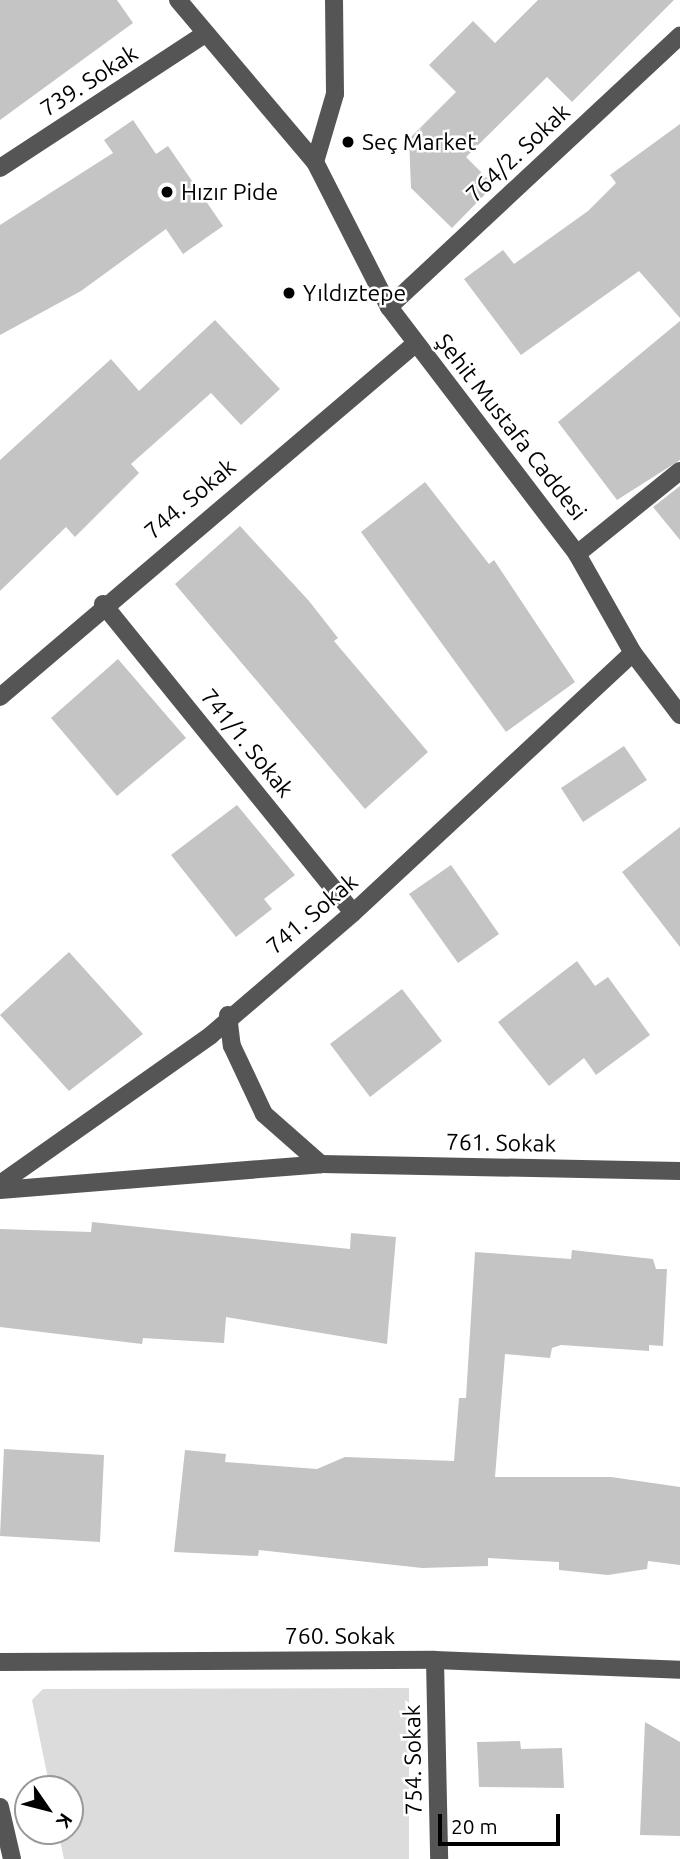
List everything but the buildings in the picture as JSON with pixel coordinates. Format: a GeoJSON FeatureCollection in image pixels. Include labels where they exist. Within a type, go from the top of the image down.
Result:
{"type":"FeatureCollection","features":[{"type":"Feature","properties":{"kind":"street","name":"Şehit Mustafa Caddesi"},"geometry":{"type":"LineString","coordinates":[[178,0],[315,162],[389,307],[577,554],[633,653],[680,715]]}},
{"type":"Feature","properties":{"kind":"street"},"geometry":{"type":"LineString","coordinates":[[315,162],[335,94],[334,0]]}},
{"type":"Feature","properties":{"kind":"street","name":"739. Sokak"},"geometry":{"type":"LineString","coordinates":[[0,168],[205,34]]}},
{"type":"Feature","properties":{"kind":"street","name":"764/2. Sokak"},"geometry":{"type":"LineString","coordinates":[[389,307],[680,36]]}},
{"type":"Feature","properties":{"kind":"street","name":"744. Sokak"},"geometry":{"type":"LineString","coordinates":[[0,697],[103,604],[415,344]]}},
{"type":"Feature","properties":{"kind":"street"},"geometry":{"type":"LineString","coordinates":[[577,554],[680,471]]}},
{"type":"Feature","properties":{"kind":"street","name":"741/1. Sokak"},"geometry":{"type":"LineString","coordinates":[[103,604],[353,913]]}},
{"type":"Feature","properties":{"kind":"street","name":"741. Sokak"},"geometry":{"type":"LineString","coordinates":[[0,1187],[211,1035],[228,1015],[353,913],[633,653]]}},
{"type":"Feature","properties":{"kind":"street"},"geometry":{"type":"LineString","coordinates":[[228,1015],[232,1046],[264,1114],[321,1164]]}},
{"type":"Feature","properties":{"kind":"street","name":"761. Sokak"},"geometry":{"type":"LineString","coordinates":[[0,1187],[321,1164],[680,1171]]}},
{"type":"Feature","properties":{"kind":"street","name":"760. Sokak"},"geometry":{"type":"LineString","coordinates":[[0,1662],[435,1660],[680,1670]]}},
{"type":"Feature","properties":{"kind":"street","name":"754. Sokak"},"geometry":{"type":"LineString","coordinates":[[435,1660],[439,1859]]}},
{"type":"Feature","properties":{"kind":"street"},"geometry":{"type":"LineString","coordinates":[[0,1807],[12,1859]]}},
{"type":"Feature","properties":{"kind":"shaded area"},"geometry":{"type":"Polygon","coordinates":[[[409,1688],[409,1859],[64,1859],[61,1845],[84,1845],[84,1775],[47,1775],[32,1700],[43,1689],[409,1688]]]}},
{"type":"Feature","properties":{"kind":"place","name":"Seç Market"},"geometry":{"type":"Point","coordinates":[348,142]}},
{"type":"Feature","properties":{"kind":"place","name":"Hızır Pide"},"geometry":{"type":"Point","coordinates":[167,192]}},
{"type":"Feature","properties":{"kind":"place","name":"Yıldıztepe"},"geometry":{"type":"Point","coordinates":[289,293]}}]}
